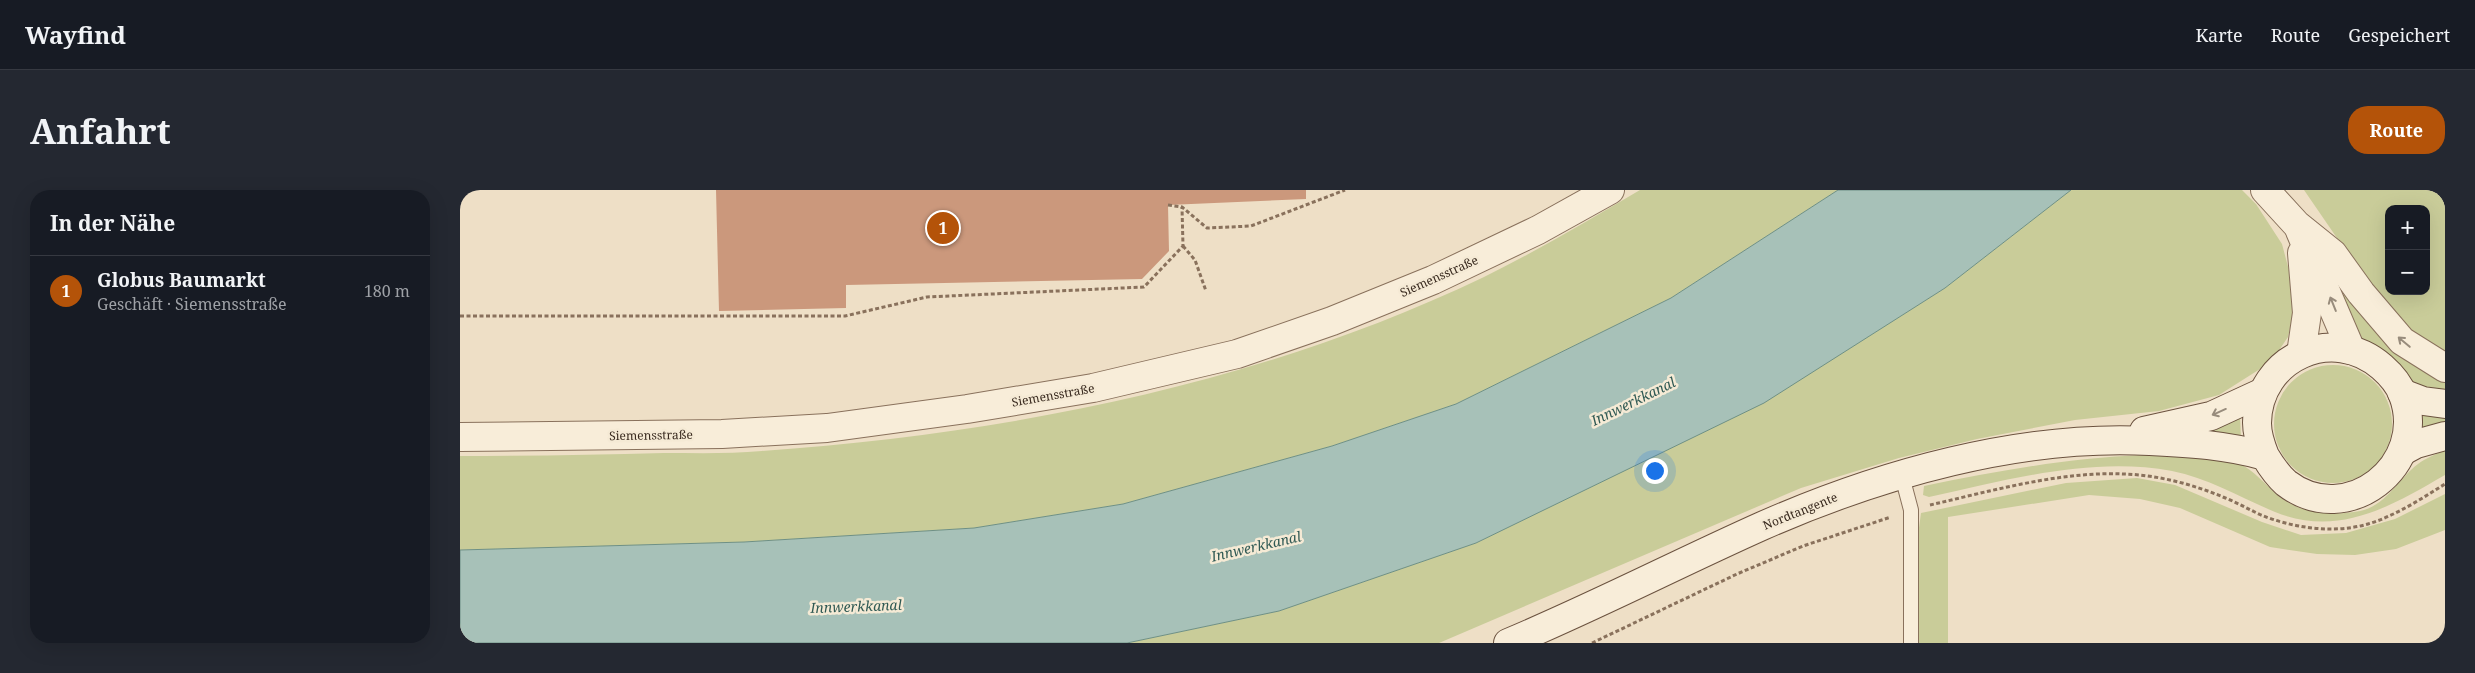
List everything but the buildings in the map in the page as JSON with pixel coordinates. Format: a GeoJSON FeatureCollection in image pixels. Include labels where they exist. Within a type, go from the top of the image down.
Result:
{"type":"FeatureCollection","features":[{"type":"Feature","properties":{"kind":"street","name":"Siemensstraße"},"geometry":{"type":"LineString","coordinates":[[460,436],[722,434],[827,428],[968,409],[1093,388],[1237,354],[1332,321],[1441,276],[1538,230],[1610,190]]}},
{"type":"Feature","properties":{"kind":"street"},"geometry":{"type":"LineString","coordinates":[[2265,190],[2297,225],[2332,254],[2361,293],[2402,341],[2445,368]]}},
{"type":"Feature","properties":{"kind":"street"},"geometry":{"type":"LineString","coordinates":[[2297,225],[2351,350]]}},
{"type":"Feature","properties":{"kind":"street"},"geometry":{"type":"LineString","coordinates":[[2297,225],[2305,270],[2307,313],[2301,354]]}},
{"type":"Feature","properties":{"kind":"street"},"geometry":{"type":"LineString","coordinates":[[2334,347],[2351,350],[2372,359],[2390,374],[2402,393],[2407,412],[2408,432],[2402,451],[2388,473],[2368,489],[2352,496],[2318,497],[2286,483],[2274,471],[2265,456],[2259,440],[2258,408],[2273,376],[2301,354],[2334,347]]}},
{"type":"Feature","properties":{"kind":"street","name":"Nordtangente"},"geometry":{"type":"LineString","coordinates":[[2111,439],[2211,416],[2264,392]]}},
{"type":"Feature","properties":{"kind":"street"},"geometry":{"type":"LineString","coordinates":[[2402,393],[2423,401],[2445,404]]}},
{"type":"Feature","properties":{"kind":"street"},"geometry":{"type":"LineString","coordinates":[[2402,451],[2416,444],[2445,436]]}},
{"type":"Feature","properties":{"kind":"street","name":"Nordtangente"},"geometry":{"type":"LineString","coordinates":[[1508,643],[1764,525],[1846,494],[1902,476],[1996,453],[2061,443],[2111,439],[2233,447],[2265,456]]}},
{"type":"Feature","properties":{"kind":"lane"},"geometry":{"type":"LineString","coordinates":[[1902,476],[1911,510],[1911,643]]}},
{"type":"Feature","properties":{"kind":"path"},"geometry":{"type":"LineString","coordinates":[[1168,205],[1182,207],[1207,228],[1251,226],[1344,190]]}},
{"type":"Feature","properties":{"kind":"path"},"geometry":{"type":"LineString","coordinates":[[1182,207],[1183,246],[1195,260],[1206,291]]}},
{"type":"Feature","properties":{"kind":"path"},"geometry":{"type":"LineString","coordinates":[[460,316],[845,316],[927,297],[1144,287],[1183,246]]}},
{"type":"Feature","properties":{"kind":"path"},"geometry":{"type":"LineString","coordinates":[[1592,643],[1736,574],[1803,546],[1911,510],[1985,492],[2044,481],[2082,475],[2123,473],[2153,476],[2223,496],[2262,515],[2292,525],[2339,529],[2366,524],[2390,516],[2445,484]]}},
{"type":"Feature","properties":{"kind":"green space"},"geometry":{"type":"Polygon","coordinates":[[[1640,190],[1838,190],[1671,298],[1456,404],[1332,446],[1123,504],[974,528],[744,542],[460,550],[460,456],[725,453],[855,443],[1040,417],[1131,398],[1222,375],[1311,347],[1398,315],[1504,267],[1640,190]]]}},
{"type":"Feature","properties":{"kind":"green space"},"geometry":{"type":"Polygon","coordinates":[[[2071,190],[2242,190],[2256,204],[2282,244],[2291,278],[2294,310],[2288,337],[2271,362],[2219,395],[2159,411],[2075,420],[1977,439],[1899,458],[1801,488],[1439,643],[1127,643],[1279,611],[1476,543],[1764,402],[1945,288],[2071,190]]]}},
{"type":"Feature","properties":{"kind":"green space"},"geometry":{"type":"Polygon","coordinates":[[[2304,190],[2445,190],[2445,358],[2396,324],[2304,190]]]}},
{"type":"Feature","properties":{"kind":"green space"},"geometry":{"type":"Polygon","coordinates":[[[2346,293],[2376,332],[2415,364],[2445,381],[2445,395],[2416,386],[2403,371],[2360,339],[2341,295],[2346,293]]]}},
{"type":"Feature","properties":{"kind":"green space"},"geometry":{"type":"Polygon","coordinates":[[[2333,365],[2355,370],[2375,382],[2387,402],[2392,424],[2387,446],[2375,466],[2355,478],[2333,483],[2311,478],[2291,466],[2279,446],[2274,424],[2279,402],[2291,382],[2311,370],[2333,365]]]}},
{"type":"Feature","properties":{"kind":"green space"},"geometry":{"type":"Polygon","coordinates":[[[2419,412],[2445,414],[2445,426],[2420,433],[2419,412]]]}},
{"type":"Feature","properties":{"kind":"green space"},"geometry":{"type":"Polygon","coordinates":[[[2240,416],[2241,439],[2181,437],[2240,416]]]}},
{"type":"Feature","properties":{"kind":"green space"},"geometry":{"type":"Polygon","coordinates":[[[2445,450],[2445,475],[2405,498],[2364,515],[2343,520],[2321,522],[2298,519],[2275,512],[2185,474],[2142,467],[2080,468],[2019,477],[1929,497],[1923,495],[1924,486],[2033,466],[2088,459],[2187,454],[2219,457],[2237,462],[2284,500],[2294,505],[2316,512],[2349,513],[2377,504],[2418,464],[2445,450]]]}},
{"type":"Feature","properties":{"kind":"green space"},"geometry":{"type":"Polygon","coordinates":[[[2137,478],[2175,485],[2262,522],[2301,535],[2346,533],[2395,519],[2445,494],[2445,530],[2396,549],[2355,555],[2317,554],[2270,547],[2180,508],[2140,499],[2089,495],[1948,517],[1948,643],[1919,643],[1918,535],[1921,513],[2066,483],[2137,478]]]}},
{"type":"Feature","properties":{"kind":"water","name":"Innwerkkanal"},"geometry":{"type":"Polygon","coordinates":[[[1838,190],[2071,190],[1945,288],[1764,403],[1476,543],[1279,611],[1127,643],[460,643],[460,550],[744,542],[974,528],[1123,504],[1332,446],[1456,404],[1671,298],[1838,190]]]}},
{"type":"Feature","properties":{"kind":"place","name":"Globus Baumarkt"},"geometry":{"type":"Point","coordinates":[943,228]}}]}
